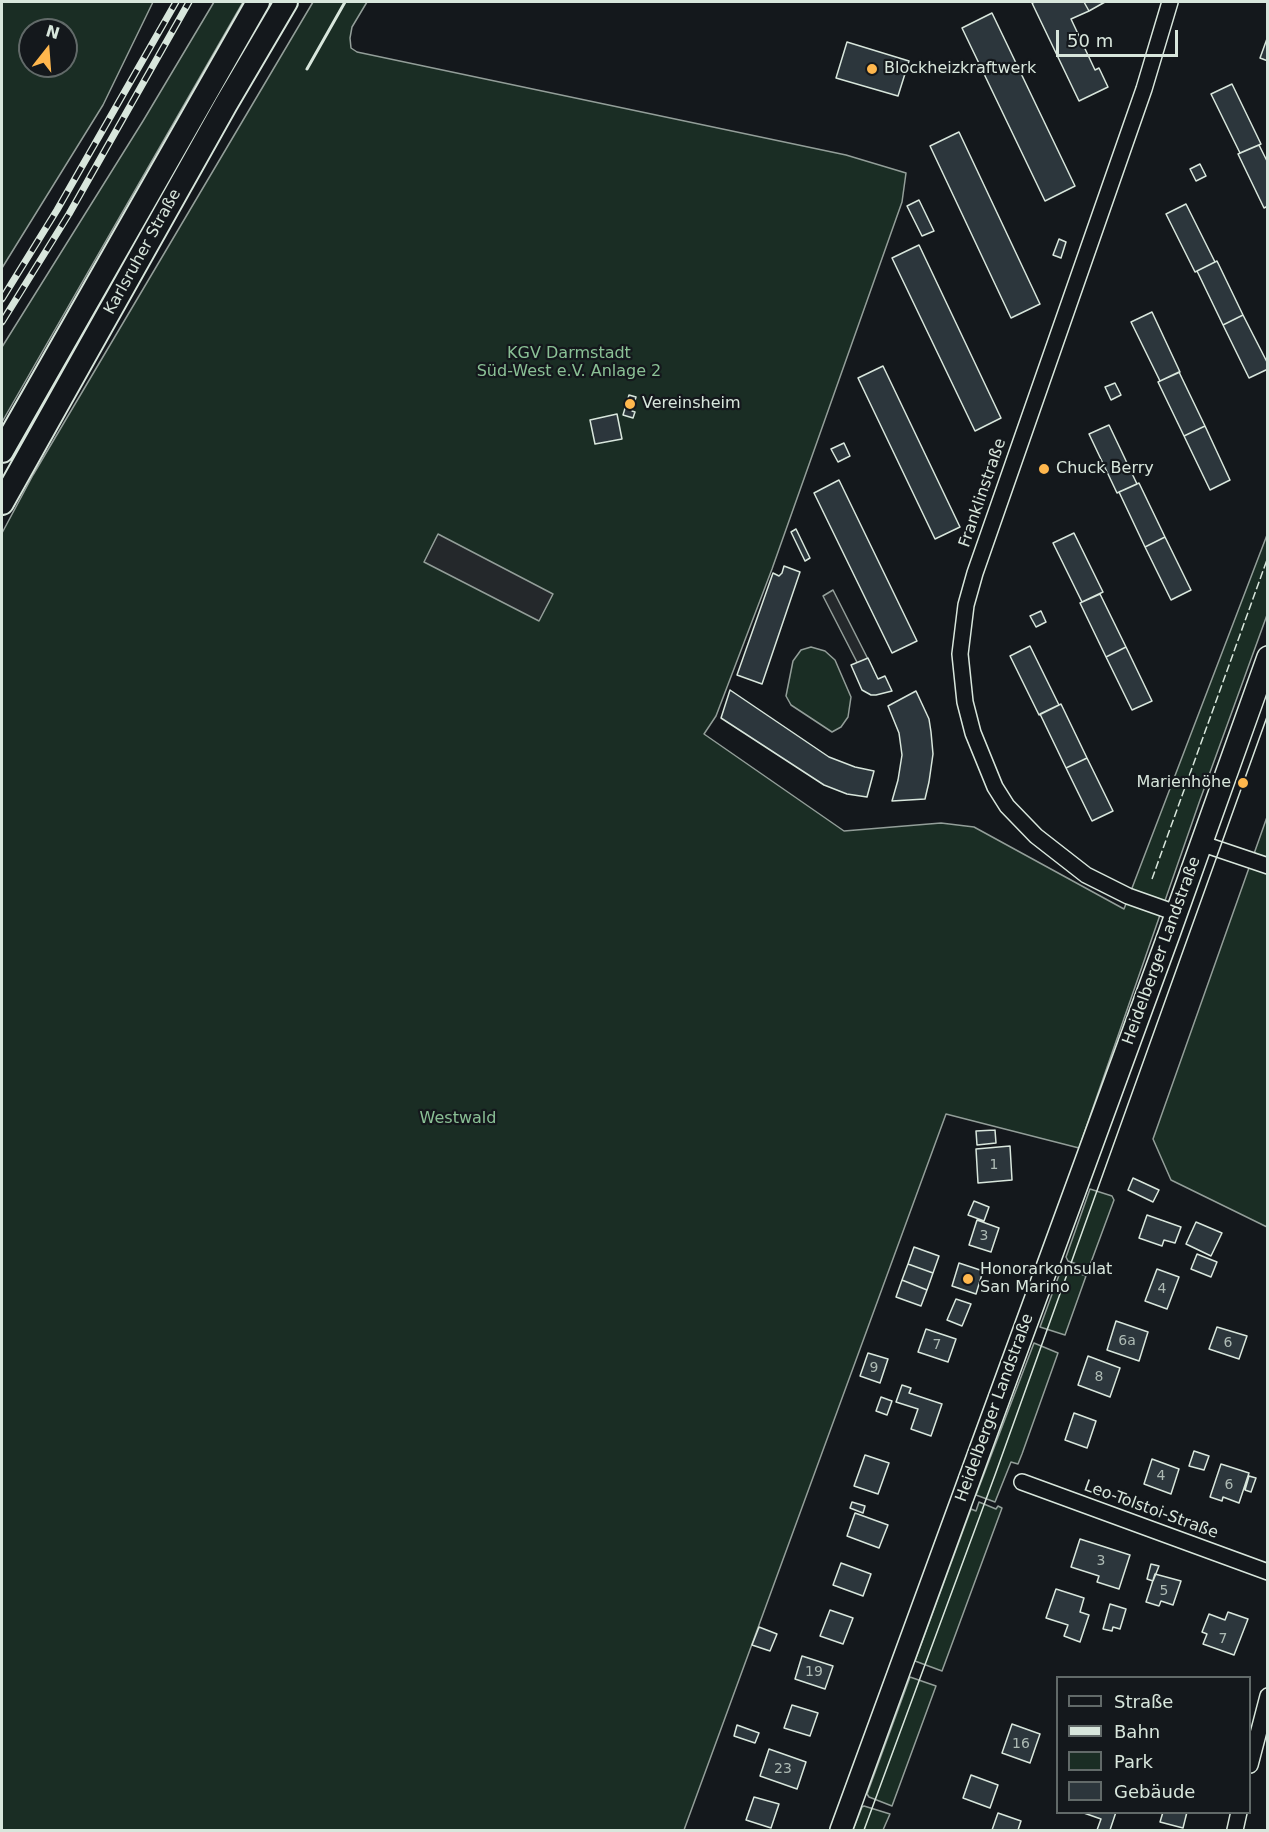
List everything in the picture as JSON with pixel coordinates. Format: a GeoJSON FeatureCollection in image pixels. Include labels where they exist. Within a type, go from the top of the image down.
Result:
{"type":"FeatureCollection","features":[{"type":"Feature","properties":{"kind":"main road","name":"Karlsruher Straße"},"geometry":{"type":"LineString","coordinates":[[2,451],[258,2]]}},
{"type":"Feature","properties":{"kind":"main road","name":"Karlsruher Straße"},"geometry":{"type":"LineString","coordinates":[[2,503],[220,114],[286,2]]}},
{"type":"Feature","properties":{"kind":"street","name":"Franklinstraße"},"geometry":{"type":"LineString","coordinates":[[1170,2],[1144,90],[975,573],[966,605],[960,654],[965,702],[973,733],[996,787],[1007,806],[1036,836],[1065,861],[1119,892],[1176,913]]}},
{"type":"Feature","properties":{"kind":"street","name":"Heidelberger Landstraße"},"geometry":{"type":"LineString","coordinates":[[841,1830],[1268,657]]}},
{"type":"Feature","properties":{"kind":"street"},"geometry":{"type":"LineString","coordinates":[[1200,843],[1268,866]]}},
{"type":"Feature","properties":{"kind":"street","name":"Leo-Tolstoi-Straße"},"geometry":{"type":"LineString","coordinates":[[1022,1482],[1268,1572]]}},
{"type":"Feature","properties":{"kind":"street"},"geometry":{"type":"LineString","coordinates":[[1251,1761],[1268,1696]]}},
{"type":"Feature","properties":{"kind":"street"},"geometry":{"type":"LineString","coordinates":[[1235,1830],[1239,1814]]}},
{"type":"Feature","properties":{"kind":"green space"},"geometry":{"type":"Polygon","coordinates":[[[2,2],[153,2],[103,105],[2,268],[2,2]]]}},
{"type":"Feature","properties":{"kind":"green space"},"geometry":{"type":"Polygon","coordinates":[[[214,2],[243,2],[2,422],[2,347],[143,121],[214,2]]]}},
{"type":"Feature","properties":{"kind":"green space","name":"Westwald"},"geometry":{"type":"Polygon","coordinates":[[[313,2],[367,2],[352,27],[351,48],[357,52],[846,155],[906,173],[902,202],[772,569],[716,716],[704,734],[844,831],[941,823],[974,827],[1124,909],[1267,535],[1267,615],[1079,1148],[946,1114],[684,1830],[2,1830],[2,533],[33,475],[313,2]]]}},
{"type":"Feature","properties":{"kind":"green space"},"geometry":{"type":"Polygon","coordinates":[[[811,647],[825,651],[835,660],[851,697],[848,717],[841,727],[832,732],[791,705],[786,696],[793,661],[801,650],[811,647]]]}},
{"type":"Feature","properties":{"kind":"green space"},"geometry":{"type":"Polygon","coordinates":[[[1267,817],[1267,1227],[1171,1180],[1153,1139],[1267,817]]]}},
{"type":"Feature","properties":{"kind":"green space"},"geometry":{"type":"Polygon","coordinates":[[[1090,1189],[1112,1196],[1114,1200],[1090,1265],[1085,1267],[1068,1261],[1066,1257],[1090,1189]]]}},
{"type":"Feature","properties":{"kind":"green space"},"geometry":{"type":"Polygon","coordinates":[[[1062,1267],[1086,1276],[1065,1335],[1040,1327],[1062,1267]]]}},
{"type":"Feature","properties":{"kind":"green space"},"geometry":{"type":"Polygon","coordinates":[[[1034,1343],[1058,1353],[1018,1464],[1011,1462],[995,1502],[976,1495],[1034,1343]]]}},
{"type":"Feature","properties":{"kind":"green space"},"geometry":{"type":"Polygon","coordinates":[[[979,1502],[996,1509],[998,1506],[1002,1508],[942,1671],[915,1661],[971,1509],[976,1511],[979,1502]]]}},
{"type":"Feature","properties":{"kind":"green space"},"geometry":{"type":"Polygon","coordinates":[[[910,1677],[936,1686],[892,1806],[869,1797],[867,1794],[910,1677]]]}},
{"type":"Feature","properties":{"kind":"green space"},"geometry":{"type":"Polygon","coordinates":[[[864,1806],[890,1814],[883,1830],[853,1830],[864,1806]]]}},
{"type":"Feature","properties":{"kind":"shaded area"},"geometry":{"type":"Polygon","coordinates":[[[438,534],[553,594],[539,621],[424,562],[438,534]]]}},
{"type":"Feature","properties":{"kind":"shaded area"},"geometry":{"type":"Polygon","coordinates":[[[833,590],[873,669],[863,674],[823,596],[833,590]]]}},
{"type":"Feature","properties":{"kind":"building"},"geometry":{"type":"Polygon","coordinates":[[[1084,2],[1089,11],[1071,19],[1095,70],[1099,68],[1108,87],[1079,101],[1032,3],[1084,2]]]}},
{"type":"Feature","properties":{"kind":"building"},"geometry":{"type":"Polygon","coordinates":[[[1084,2],[1105,2],[1089,11],[1084,2]]]}},
{"type":"Feature","properties":{"kind":"building"},"geometry":{"type":"Polygon","coordinates":[[[992,13],[1075,186],[1045,201],[962,28],[992,13]]]}},
{"type":"Feature","properties":{"kind":"building"},"geometry":{"type":"Polygon","coordinates":[[[1268,36],[1268,61],[1260,58],[1268,36]]]}},
{"type":"Feature","properties":{"kind":"building","name":"Blockheizkraftwerk"},"geometry":{"type":"Polygon","coordinates":[[[847,42],[909,61],[898,96],[836,78],[847,42]]]}},
{"type":"Feature","properties":{"kind":"building"},"geometry":{"type":"Polygon","coordinates":[[[1232,84],[1261,144],[1240,153],[1211,94],[1232,84]]]}},
{"type":"Feature","properties":{"kind":"building"},"geometry":{"type":"Polygon","coordinates":[[[959,132],[1040,304],[1011,318],[930,146],[959,132]]]}},
{"type":"Feature","properties":{"kind":"building"},"geometry":{"type":"Polygon","coordinates":[[[1259,145],[1268,163],[1268,206],[1264,208],[1238,154],[1259,145]]]}},
{"type":"Feature","properties":{"kind":"building"},"geometry":{"type":"Polygon","coordinates":[[[1200,164],[1206,176],[1196,181],[1190,169],[1200,164]]]}},
{"type":"Feature","properties":{"kind":"building"},"geometry":{"type":"Polygon","coordinates":[[[919,200],[934,231],[922,236],[907,206],[919,200]]]}},
{"type":"Feature","properties":{"kind":"building"},"geometry":{"type":"Polygon","coordinates":[[[1186,204],[1215,262],[1195,272],[1166,214],[1186,204]]]}},
{"type":"Feature","properties":{"kind":"building"},"geometry":{"type":"Polygon","coordinates":[[[1059,239],[1066,242],[1061,258],[1053,255],[1059,239]]]}},
{"type":"Feature","properties":{"kind":"building"},"geometry":{"type":"Polygon","coordinates":[[[919,245],[1001,418],[975,431],[892,258],[919,245]]]}},
{"type":"Feature","properties":{"kind":"building"},"geometry":{"type":"Polygon","coordinates":[[[1217,261],[1243,315],[1223,325],[1197,271],[1217,261]]]}},
{"type":"Feature","properties":{"kind":"building"},"geometry":{"type":"Polygon","coordinates":[[[1152,312],[1180,372],[1160,381],[1131,322],[1152,312]]]}},
{"type":"Feature","properties":{"kind":"building"},"geometry":{"type":"Polygon","coordinates":[[[1243,315],[1268,364],[1268,369],[1249,378],[1223,325],[1243,315]]]}},
{"type":"Feature","properties":{"kind":"building"},"geometry":{"type":"Polygon","coordinates":[[[883,366],[960,527],[935,539],[858,378],[883,366]]]}},
{"type":"Feature","properties":{"kind":"building"},"geometry":{"type":"Polygon","coordinates":[[[1179,372],[1205,426],[1184,436],[1158,382],[1179,372]]]}},
{"type":"Feature","properties":{"kind":"building"},"geometry":{"type":"Polygon","coordinates":[[[1115,383],[1121,395],[1111,400],[1105,387],[1115,383]]]}},
{"type":"Feature","properties":{"kind":"building","name":"Vereinsheim"},"geometry":{"type":"Polygon","coordinates":[[[629,395],[636,397],[632,411],[635,412],[633,418],[623,415],[629,395]]]}},
{"type":"Feature","properties":{"kind":"building"},"geometry":{"type":"Polygon","coordinates":[[[617,414],[622,439],[595,444],[590,420],[617,414]]]}},
{"type":"Feature","properties":{"kind":"building"},"geometry":{"type":"Polygon","coordinates":[[[1109,425],[1137,484],[1117,493],[1089,434],[1109,425]]]}},
{"type":"Feature","properties":{"kind":"building"},"geometry":{"type":"Polygon","coordinates":[[[1205,426],[1230,480],[1210,490],[1184,436],[1205,426]]]}},
{"type":"Feature","properties":{"kind":"building"},"geometry":{"type":"Polygon","coordinates":[[[844,443],[850,456],[838,462],[831,449],[844,443]]]}},
{"type":"Feature","properties":{"kind":"building"},"geometry":{"type":"Polygon","coordinates":[[[839,480],[917,641],[892,653],[814,493],[839,480]]]}},
{"type":"Feature","properties":{"kind":"building"},"geometry":{"type":"Polygon","coordinates":[[[1139,483],[1165,537],[1145,547],[1119,492],[1139,483]]]}},
{"type":"Feature","properties":{"kind":"building"},"geometry":{"type":"Polygon","coordinates":[[[796,529],[810,558],[805,561],[791,532],[796,529]]]}},
{"type":"Feature","properties":{"kind":"building"},"geometry":{"type":"Polygon","coordinates":[[[1074,533],[1103,592],[1082,602],[1053,543],[1074,533]]]}},
{"type":"Feature","properties":{"kind":"building"},"geometry":{"type":"Polygon","coordinates":[[[1165,537],[1191,590],[1171,600],[1145,547],[1165,537]]]}},
{"type":"Feature","properties":{"kind":"building"},"geometry":{"type":"Polygon","coordinates":[[[784,566],[800,572],[762,684],[737,675],[773,573],[779,576],[784,566]]]}},
{"type":"Feature","properties":{"kind":"building"},"geometry":{"type":"Polygon","coordinates":[[[1100,594],[1126,647],[1106,657],[1080,603],[1100,594]]]}},
{"type":"Feature","properties":{"kind":"building"},"geometry":{"type":"Polygon","coordinates":[[[1041,611],[1046,622],[1036,627],[1030,616],[1041,611]]]}},
{"type":"Feature","properties":{"kind":"building"},"geometry":{"type":"Polygon","coordinates":[[[1030,646],[1059,705],[1039,715],[1010,656],[1030,646]]]}},
{"type":"Feature","properties":{"kind":"building"},"geometry":{"type":"Polygon","coordinates":[[[1126,647],[1152,701],[1132,710],[1106,657],[1126,647]]]}},
{"type":"Feature","properties":{"kind":"building"},"geometry":{"type":"Polygon","coordinates":[[[868,658],[878,679],[885,676],[892,691],[871,695],[862,690],[851,665],[868,658]]]}},
{"type":"Feature","properties":{"kind":"building"},"geometry":{"type":"Polygon","coordinates":[[[730,690],[829,757],[855,767],[874,771],[867,797],[847,794],[824,785],[721,718],[730,690]]]}},
{"type":"Feature","properties":{"kind":"building"},"geometry":{"type":"Polygon","coordinates":[[[916,691],[929,719],[931,732],[933,754],[929,782],[925,799],[892,801],[902,755],[899,733],[888,706],[916,691]]]}},
{"type":"Feature","properties":{"kind":"building"},"geometry":{"type":"Polygon","coordinates":[[[1061,704],[1087,758],[1066,768],[1040,714],[1061,704]]]}},
{"type":"Feature","properties":{"kind":"building"},"geometry":{"type":"Polygon","coordinates":[[[1087,758],[1113,811],[1092,821],[1066,768],[1087,758]]]}},
{"type":"Feature","properties":{"kind":"building"},"geometry":{"type":"Polygon","coordinates":[[[995,1130],[996,1143],[977,1145],[976,1131],[995,1130]]]}},
{"type":"Feature","properties":{"kind":"building"},"geometry":{"type":"Polygon","coordinates":[[[1010,1146],[1012,1180],[978,1183],[976,1149],[1010,1146]]]}},
{"type":"Feature","properties":{"kind":"building"},"geometry":{"type":"Polygon","coordinates":[[[1133,1178],[1159,1190],[1153,1202],[1128,1190],[1133,1178]]]}},
{"type":"Feature","properties":{"kind":"building"},"geometry":{"type":"Polygon","coordinates":[[[974,1201],[989,1207],[984,1221],[968,1215],[974,1201]]]}},
{"type":"Feature","properties":{"kind":"building"},"geometry":{"type":"Polygon","coordinates":[[[1147,1215],[1181,1227],[1175,1243],[1164,1240],[1162,1246],[1139,1238],[1147,1215]]]}},
{"type":"Feature","properties":{"kind":"building"},"geometry":{"type":"Polygon","coordinates":[[[977,1220],[999,1228],[991,1252],[969,1245],[977,1220]]]}},
{"type":"Feature","properties":{"kind":"building"},"geometry":{"type":"Polygon","coordinates":[[[1196,1222],[1222,1233],[1211,1256],[1186,1244],[1196,1222]]]}},
{"type":"Feature","properties":{"kind":"building"},"geometry":{"type":"Polygon","coordinates":[[[914,1247],[939,1256],[933,1273],[908,1264],[914,1247]]]}},
{"type":"Feature","properties":{"kind":"building"},"geometry":{"type":"Polygon","coordinates":[[[1197,1254],[1217,1262],[1211,1277],[1191,1269],[1197,1254]]]}},
{"type":"Feature","properties":{"kind":"building","name":"Honorarkonsulat San Marino"},"geometry":{"type":"Polygon","coordinates":[[[959,1263],[983,1271],[976,1294],[952,1286],[959,1263]]]}},
{"type":"Feature","properties":{"kind":"building"},"geometry":{"type":"Polygon","coordinates":[[[908,1264],[933,1273],[927,1290],[902,1280],[908,1264]]]}},
{"type":"Feature","properties":{"kind":"building"},"geometry":{"type":"Polygon","coordinates":[[[1157,1269],[1179,1277],[1167,1309],[1145,1301],[1157,1269]]]}},
{"type":"Feature","properties":{"kind":"building"},"geometry":{"type":"Polygon","coordinates":[[[902,1280],[927,1290],[921,1306],[896,1297],[902,1280]]]}},
{"type":"Feature","properties":{"kind":"building"},"geometry":{"type":"Polygon","coordinates":[[[956,1299],[971,1304],[962,1326],[947,1320],[956,1299]]]}},
{"type":"Feature","properties":{"kind":"building"},"geometry":{"type":"Polygon","coordinates":[[[1116,1321],[1148,1332],[1139,1361],[1107,1350],[1116,1321]]]}},
{"type":"Feature","properties":{"kind":"building"},"geometry":{"type":"Polygon","coordinates":[[[1217,1327],[1247,1336],[1239,1359],[1209,1349],[1217,1327]]]}},
{"type":"Feature","properties":{"kind":"building"},"geometry":{"type":"Polygon","coordinates":[[[926,1329],[956,1339],[948,1362],[918,1352],[926,1329]]]}},
{"type":"Feature","properties":{"kind":"building"},"geometry":{"type":"Polygon","coordinates":[[[868,1353],[888,1359],[880,1383],[860,1376],[868,1353]]]}},
{"type":"Feature","properties":{"kind":"building"},"geometry":{"type":"Polygon","coordinates":[[[1088,1356],[1120,1368],[1110,1397],[1078,1385],[1088,1356]]]}},
{"type":"Feature","properties":{"kind":"building"},"geometry":{"type":"Polygon","coordinates":[[[902,1385],[911,1388],[909,1393],[942,1404],[931,1436],[911,1429],[918,1409],[896,1402],[902,1385]]]}},
{"type":"Feature","properties":{"kind":"building"},"geometry":{"type":"Polygon","coordinates":[[[881,1397],[892,1401],[887,1415],[876,1411],[881,1397]]]}},
{"type":"Feature","properties":{"kind":"building"},"geometry":{"type":"Polygon","coordinates":[[[1074,1413],[1096,1421],[1087,1448],[1065,1440],[1074,1413]]]}},
{"type":"Feature","properties":{"kind":"building"},"geometry":{"type":"Polygon","coordinates":[[[1194,1451],[1209,1456],[1204,1470],[1189,1466],[1194,1451]]]}},
{"type":"Feature","properties":{"kind":"building"},"geometry":{"type":"Polygon","coordinates":[[[865,1455],[889,1463],[878,1494],[854,1486],[865,1455]]]}},
{"type":"Feature","properties":{"kind":"building"},"geometry":{"type":"Polygon","coordinates":[[[1152,1459],[1179,1469],[1171,1494],[1144,1484],[1152,1459]]]}},
{"type":"Feature","properties":{"kind":"building"},"geometry":{"type":"Polygon","coordinates":[[[1221,1464],[1249,1473],[1239,1503],[1223,1497],[1222,1501],[1210,1497],[1221,1464]]]}},
{"type":"Feature","properties":{"kind":"building"},"geometry":{"type":"Polygon","coordinates":[[[1249,1476],[1256,1478],[1251,1492],[1245,1490],[1249,1476]]]}},
{"type":"Feature","properties":{"kind":"building"},"geometry":{"type":"Polygon","coordinates":[[[852,1502],[865,1506],[863,1513],[850,1508],[852,1502]]]}},
{"type":"Feature","properties":{"kind":"building"},"geometry":{"type":"Polygon","coordinates":[[[855,1513],[888,1525],[879,1548],[847,1536],[855,1513]]]}},
{"type":"Feature","properties":{"kind":"building"},"geometry":{"type":"Polygon","coordinates":[[[1080,1539],[1130,1555],[1119,1589],[1097,1582],[1099,1576],[1071,1567],[1080,1539]]]}},
{"type":"Feature","properties":{"kind":"building"},"geometry":{"type":"Polygon","coordinates":[[[841,1563],[871,1574],[863,1596],[833,1585],[841,1563]]]}},
{"type":"Feature","properties":{"kind":"building"},"geometry":{"type":"Polygon","coordinates":[[[1151,1564],[1159,1566],[1153,1581],[1147,1579],[1151,1564]]]}},
{"type":"Feature","properties":{"kind":"building"},"geometry":{"type":"Polygon","coordinates":[[[1155,1574],[1181,1581],[1173,1605],[1161,1601],[1159,1606],[1146,1602],[1155,1574]]]}},
{"type":"Feature","properties":{"kind":"building"},"geometry":{"type":"Polygon","coordinates":[[[1056,1589],[1084,1598],[1080,1612],[1089,1615],[1080,1642],[1064,1636],[1068,1625],[1046,1618],[1056,1589]]]}},
{"type":"Feature","properties":{"kind":"building"},"geometry":{"type":"Polygon","coordinates":[[[1110,1604],[1126,1609],[1120,1629],[1113,1627],[1112,1631],[1103,1629],[1110,1604]]]}},
{"type":"Feature","properties":{"kind":"building"},"geometry":{"type":"Polygon","coordinates":[[[830,1610],[853,1618],[843,1644],[820,1636],[830,1610]]]}},
{"type":"Feature","properties":{"kind":"building"},"geometry":{"type":"Polygon","coordinates":[[[1228,1612],[1248,1619],[1234,1655],[1203,1644],[1207,1634],[1202,1632],[1209,1614],[1225,1620],[1228,1612]]]}},
{"type":"Feature","properties":{"kind":"building"},"geometry":{"type":"Polygon","coordinates":[[[759,1627],[777,1634],[770,1651],[752,1645],[759,1627]]]}},
{"type":"Feature","properties":{"kind":"building"},"geometry":{"type":"Polygon","coordinates":[[[802,1656],[833,1666],[825,1689],[795,1679],[802,1656]]]}},
{"type":"Feature","properties":{"kind":"building"},"geometry":{"type":"Polygon","coordinates":[[[792,1705],[818,1713],[810,1736],[784,1728],[792,1705]]]}},
{"type":"Feature","properties":{"kind":"building"},"geometry":{"type":"Polygon","coordinates":[[[1012,1724],[1040,1734],[1030,1763],[1002,1753],[1012,1724]]]}},
{"type":"Feature","properties":{"kind":"building"},"geometry":{"type":"Polygon","coordinates":[[[737,1725],[759,1733],[755,1743],[734,1736],[737,1725]]]}},
{"type":"Feature","properties":{"kind":"building"},"geometry":{"type":"Polygon","coordinates":[[[769,1749],[806,1762],[797,1789],[760,1776],[769,1749]]]}},
{"type":"Feature","properties":{"kind":"building"},"geometry":{"type":"Polygon","coordinates":[[[971,1775],[998,1785],[990,1808],[963,1798],[971,1775]]]}},
{"type":"Feature","properties":{"kind":"building"},"geometry":{"type":"Polygon","coordinates":[[[754,1797],[779,1804],[771,1828],[746,1820],[754,1797]]]}},
{"type":"Feature","properties":{"kind":"building"},"geometry":{"type":"Polygon","coordinates":[[[998,1813],[1021,1821],[1018,1830],[992,1830],[998,1813]]]}},
{"type":"Feature","properties":{"kind":"building"},"geometry":{"type":"Polygon","coordinates":[[[1087,1814],[1115,1814],[1110,1830],[1097,1830],[1101,1819],[1087,1814]]]}},
{"type":"Feature","properties":{"kind":"building"},"geometry":{"type":"Polygon","coordinates":[[[1162,1814],[1186,1814],[1183,1828],[1160,1822],[1162,1814]]]}},
{"type":"Feature","properties":{"kind":"tram line"},"geometry":{"type":"LineString","coordinates":[[864,1830],[995,1475],[1268,714]]}},
{"type":"Feature","properties":{"kind":"railway"},"geometry":{"type":"LineString","coordinates":[[2,299],[57,210],[176,2]]}},
{"type":"Feature","properties":{"kind":"railway"},"geometry":{"type":"LineString","coordinates":[[2,322],[69,214],[189,2]]}},
{"type":"Feature","properties":{"kind":"fence"},"geometry":{"type":"LineString","coordinates":[[1152,879],[1268,557]]}},
{"type":"Feature","properties":{"kind":"wall"},"geometry":{"type":"LineString","coordinates":[[307,69],[345,2]]}},
{"type":"Feature","properties":{"kind":"place","name":"Blockheizkraftwerk"},"geometry":{"type":"Point","coordinates":[872,69]}},
{"type":"Feature","properties":{"kind":"place","name":"Vereinsheim"},"geometry":{"type":"Point","coordinates":[630,404]}},
{"type":"Feature","properties":{"kind":"place","name":"Chuck Berry"},"geometry":{"type":"Point","coordinates":[1044,469]}},
{"type":"Feature","properties":{"kind":"place","name":"Marienhöhe"},"geometry":{"type":"Point","coordinates":[1243,783]}},
{"type":"Feature","properties":{"kind":"place","name":"Honorarkonsulat San Marino"},"geometry":{"type":"Point","coordinates":[968,1279]}},
{"type":"Feature","properties":{"kind":"park label","name":"KGV Darmstadt Süd-West e.V. Anlage 2"},"geometry":{"type":"Point","coordinates":[569,363]}}]}
